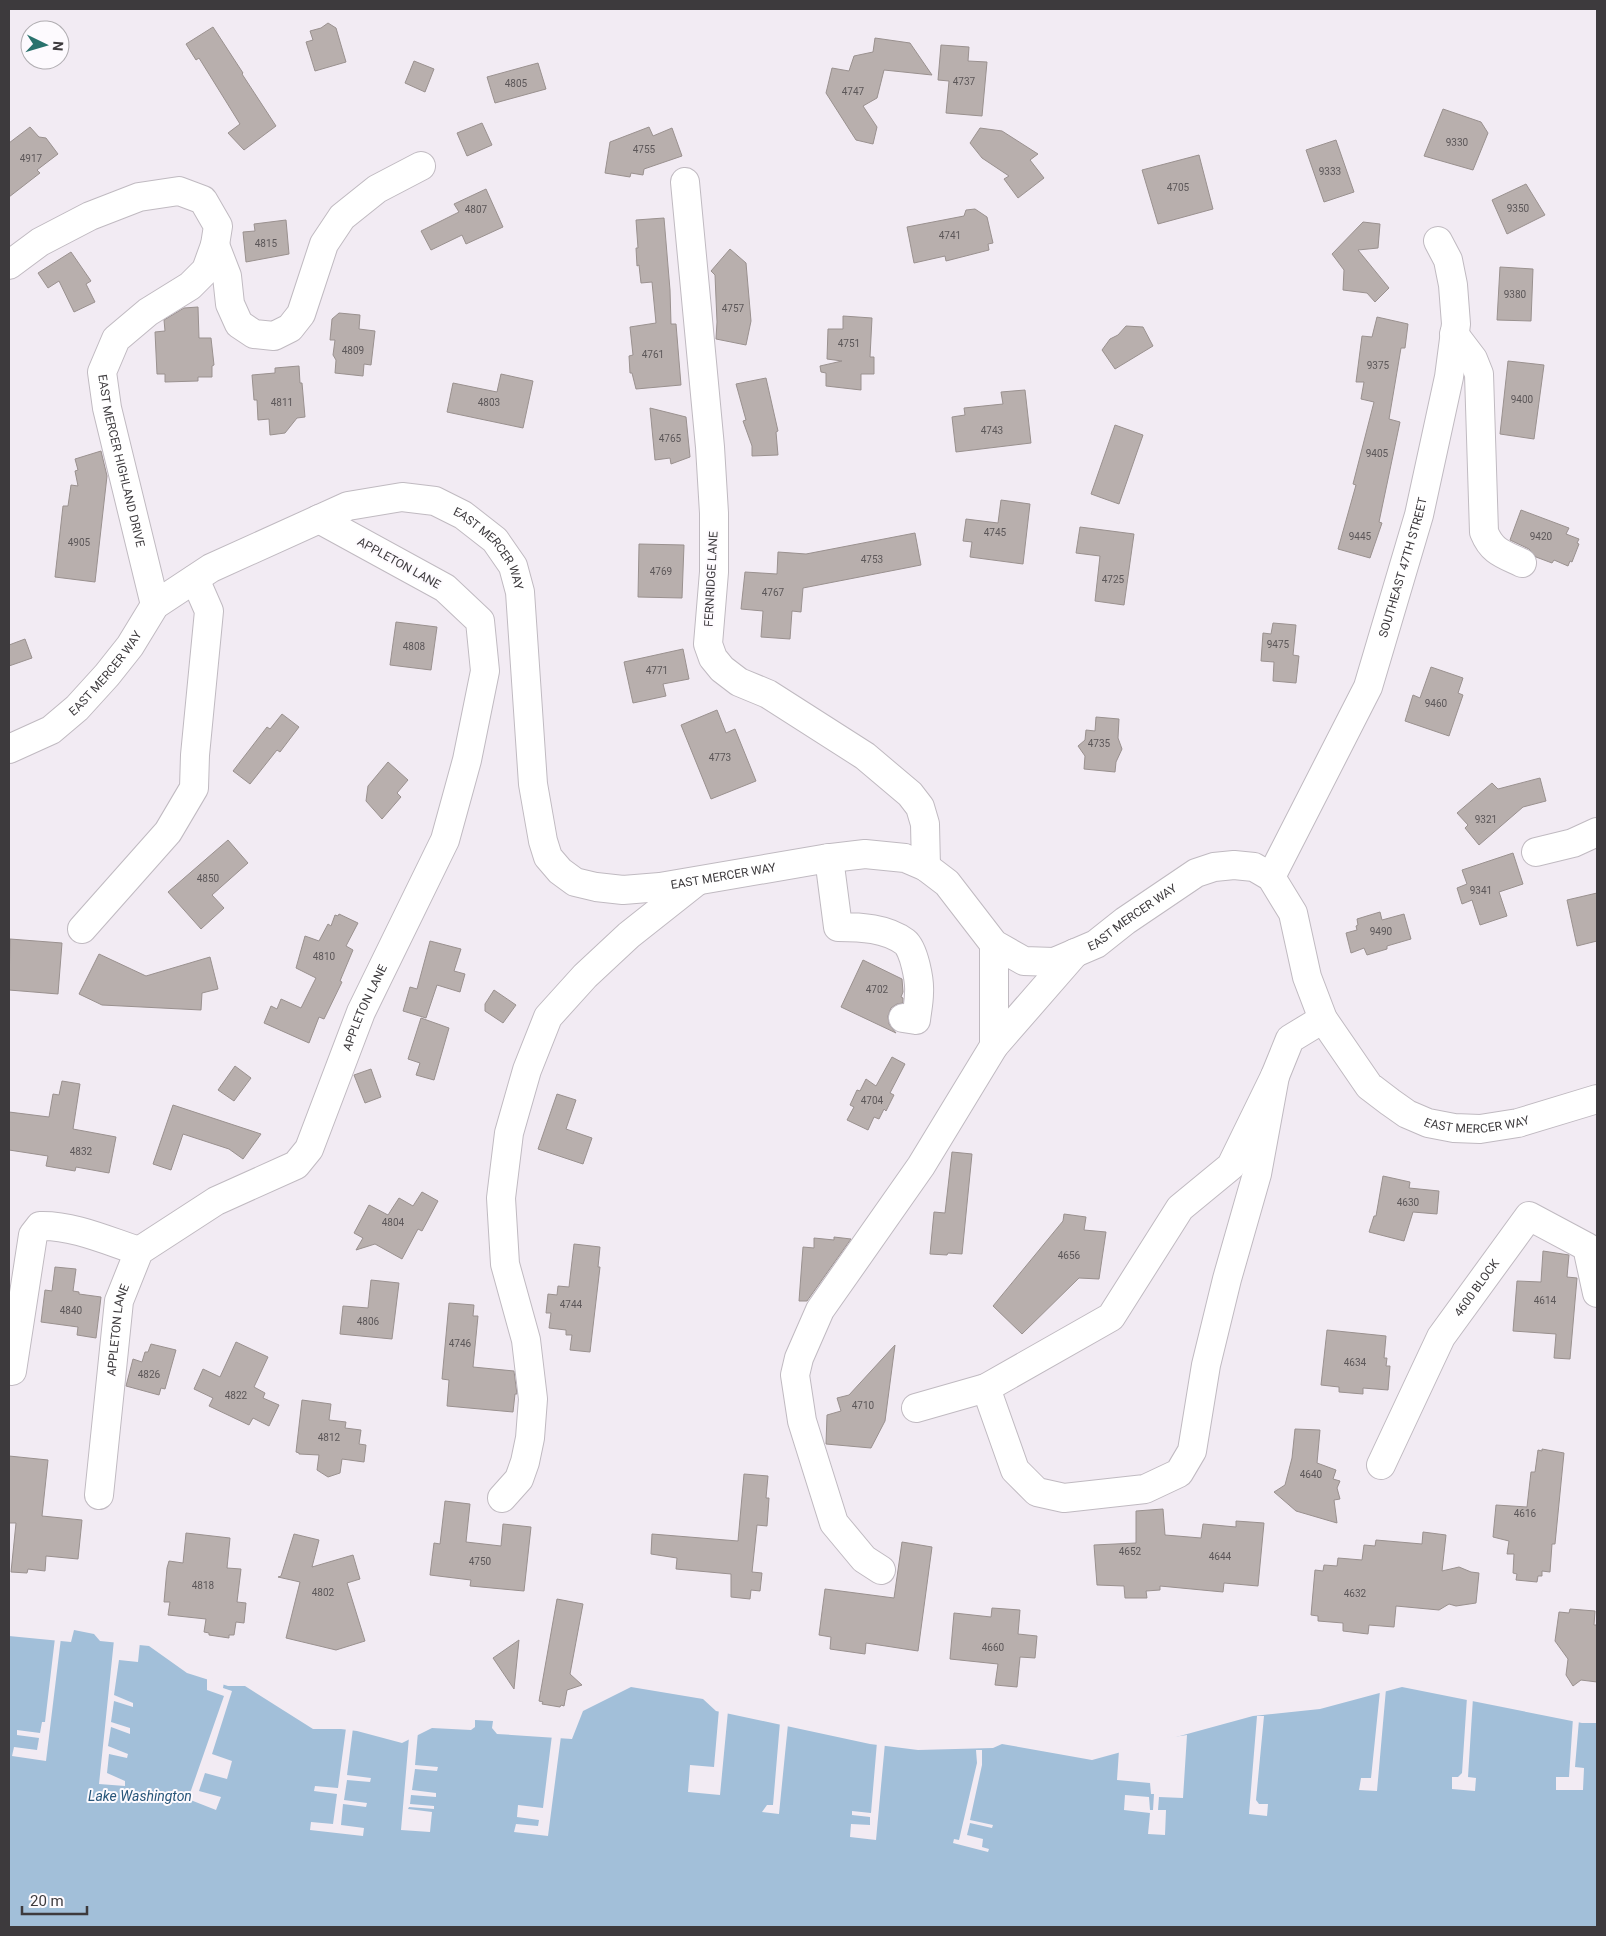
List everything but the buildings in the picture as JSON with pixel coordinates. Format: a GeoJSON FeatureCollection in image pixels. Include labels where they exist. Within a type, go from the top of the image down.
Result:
{"type":"FeatureCollection","features":[{"type":"Feature","properties":{"kind":"street","name":"EAST MERCER HIGHLAND DRIVE"},"geometry":{"type":"LineString","coordinates":[[215,245],[227,276],[230,304],[239,324],[254,334],[274,336],[290,328],[301,314],[324,244],[342,217],[377,189],[421,166]]}},
{"type":"Feature","properties":{"kind":"street","name":"FERNRIDGE LANE"},"geometry":{"type":"LineString","coordinates":[[685,182],[710,447],[714,512],[714,572],[708,644],[712,658],[722,669],[739,682],[768,694],[865,756],[910,794],[920,807],[925,824],[926,868]]}},
{"type":"Feature","properties":{"kind":"street","name":"EAST MERCER HIGHLAND DRIVE"},"geometry":{"type":"LineString","coordinates":[[9,265],[40,242],[90,216],[139,197],[179,191],[203,200],[218,226],[215,245],[206,270],[190,286],[148,312],[116,339],[102,372],[108,408],[155,605]]}},
{"type":"Feature","properties":{"kind":"street","name":"SOUTHEAST 47TH STREET"},"geometry":{"type":"LineString","coordinates":[[1271,877],[1368,687],[1419,515],[1449,377],[1456,324],[1453,285],[1448,260],[1438,241]]}},
{"type":"Feature","properties":{"kind":"street"},"geometry":{"type":"LineString","coordinates":[[1454,334],[1473,359],[1479,374],[1484,532],[1493,549],[1522,563]]}},
{"type":"Feature","properties":{"kind":"street","name":"EAST MERCER WAY"},"geometry":{"type":"LineString","coordinates":[[9,749],[50,730],[76,708],[107,676],[130,646],[155,605],[211,568],[348,506],[402,497],[435,502],[463,515],[495,540],[513,566],[520,592],[533,784],[542,841],[548,857],[560,871],[575,882],[596,888],[623,890],[865,854],[905,858],[926,868],[947,883],[994,944],[1024,961],[1054,962],[1096,944],[1125,921],[1196,873],[1214,867],[1234,865],[1254,867],[1271,877],[1293,913],[1307,977],[1323,1019],[1370,1086],[1408,1114],[1428,1123],[1480,1130],[1518,1123],[1597,1099]]}},
{"type":"Feature","properties":{"kind":"street","name":"APPLETON LANE"},"geometry":{"type":"LineString","coordinates":[[99,1495],[119,1301],[139,1251],[216,1201],[296,1165],[309,1149],[361,1012],[445,840],[467,760],[485,671],[480,621],[446,588],[319,519]]}},
{"type":"Feature","properties":{"kind":"street"},"geometry":{"type":"LineString","coordinates":[[82,928],[168,832],[194,788],[195,755],[209,611],[194,579]]}},
{"type":"Feature","properties":{"kind":"street"},"geometry":{"type":"LineString","coordinates":[[1536,852],[1573,843],[1597,832]]}},
{"type":"Feature","properties":{"kind":"street"},"geometry":{"type":"LineString","coordinates":[[830,858],[838,927],[860,927],[888,932],[906,943],[914,959],[920,992],[916,1020],[903,1018]]}},
{"type":"Feature","properties":{"kind":"street"},"geometry":{"type":"LineString","coordinates":[[502,1498],[519,1479],[525,1462],[530,1438],[533,1400],[526,1340],[505,1264],[501,1198],[509,1133],[527,1070],[548,1017],[585,976],[629,935],[699,880]]}},
{"type":"Feature","properties":{"kind":"street"},"geometry":{"type":"LineString","coordinates":[[994,944],[994,1046]]}},
{"type":"Feature","properties":{"kind":"street"},"geometry":{"type":"LineString","coordinates":[[881,1570],[864,1559],[834,1523],[802,1421],[795,1375],[798,1358],[820,1310],[921,1166],[994,1046],[1075,953]]}},
{"type":"Feature","properties":{"kind":"street"},"geometry":{"type":"LineString","coordinates":[[916,1408],[986,1388],[1111,1317],[1180,1208],[1231,1166],[1275,1076],[1290,1039],[1323,1019]]}},
{"type":"Feature","properties":{"kind":"street"},"geometry":{"type":"LineString","coordinates":[[986,1388],[1015,1470],[1037,1492],[1064,1498],[1145,1489],[1179,1473],[1192,1451],[1206,1365],[1227,1280],[1257,1174],[1275,1076]]}},
{"type":"Feature","properties":{"kind":"street","name":"4600 BLOCK"},"geometry":{"type":"LineString","coordinates":[[1381,1465],[1441,1337],[1529,1216],[1588,1247],[1597,1293]]}},
{"type":"Feature","properties":{"kind":"street"},"geometry":{"type":"LineString","coordinates":[[12,1371],[33,1235],[40,1226],[67,1228],[139,1251]]}},
{"type":"Feature","properties":{"kind":"water","name":"Lake Washington"},"geometry":{"type":"Polygon","coordinates":[[[74,1630],[94,1634],[100,1641],[149,1646],[187,1673],[228,1686],[245,1686],[313,1729],[357,1731],[402,1743],[432,1728],[471,1730],[475,1727],[475,1720],[493,1721],[492,1728],[497,1734],[572,1739],[583,1711],[631,1687],[703,1699],[716,1711],[870,1744],[918,1750],[993,1748],[1002,1744],[1092,1760],[1253,1716],[1320,1709],[1402,1687],[1582,1723],[1597,1723],[1597,1927],[9,1927],[9,1636],[71,1642],[74,1630]]]}},
{"type":"Feature","properties":{"kind":"pier"},"geometry":{"type":"Polygon","coordinates":[[[55,1638],[61,1638],[46,1761],[12,1756],[14,1747],[37,1750],[39,1738],[17,1735],[17,1730],[40,1733],[42,1722],[45,1722],[55,1638]]]}},
{"type":"Feature","properties":{"kind":"pier"},"geometry":{"type":"Polygon","coordinates":[[[114,1640],[140,1642],[138,1662],[119,1660],[114,1695],[133,1703],[133,1707],[114,1701],[111,1722],[130,1728],[130,1734],[111,1727],[108,1746],[128,1754],[127,1758],[109,1754],[107,1773],[125,1781],[125,1786],[99,1784],[114,1640]]]}},
{"type":"Feature","properties":{"kind":"pier"},"geometry":{"type":"Polygon","coordinates":[[[207,1677],[224,1682],[223,1688],[232,1691],[212,1754],[232,1761],[227,1779],[205,1773],[199,1791],[221,1797],[216,1810],[188,1799],[224,1696],[207,1690],[207,1677]]]}},
{"type":"Feature","properties":{"kind":"pier"},"geometry":{"type":"Polygon","coordinates":[[[1386,1689],[1377,1791],[1359,1790],[1361,1778],[1371,1778],[1380,1691],[1386,1689]]]}},
{"type":"Feature","properties":{"kind":"pier"},"geometry":{"type":"Polygon","coordinates":[[[1467,1697],[1473,1698],[1468,1777],[1476,1778],[1475,1791],[1452,1789],[1452,1777],[1458,1777],[1462,1773],[1467,1697]]]}},
{"type":"Feature","properties":{"kind":"pier"},"geometry":{"type":"Polygon","coordinates":[[[719,1709],[728,1711],[720,1795],[688,1792],[690,1765],[714,1767],[719,1709]]]}},
{"type":"Feature","properties":{"kind":"pier"},"geometry":{"type":"Polygon","coordinates":[[[1257,1716],[1264,1716],[1256,1800],[1259,1804],[1268,1804],[1267,1816],[1249,1814],[1257,1716]]]}},
{"type":"Feature","properties":{"kind":"pier"},"geometry":{"type":"Polygon","coordinates":[[[1573,1718],[1579,1720],[1575,1767],[1584,1768],[1583,1790],[1556,1790],[1556,1777],[1569,1777],[1573,1718]]]}},
{"type":"Feature","properties":{"kind":"pier"},"geometry":{"type":"Polygon","coordinates":[[[780,1722],[788,1724],[779,1814],[762,1812],[767,1805],[773,1805],[780,1722]]]}},
{"type":"Feature","properties":{"kind":"pier"},"geometry":{"type":"Polygon","coordinates":[[[346,1728],[353,1728],[347,1775],[371,1778],[370,1782],[347,1780],[344,1800],[367,1803],[366,1807],[343,1804],[341,1825],[364,1828],[363,1836],[310,1830],[311,1822],[333,1824],[337,1794],[314,1791],[315,1786],[338,1788],[346,1728]]]}},
{"type":"Feature","properties":{"kind":"pier"},"geometry":{"type":"Polygon","coordinates":[[[418,1732],[415,1765],[438,1767],[437,1771],[415,1769],[412,1790],[436,1793],[436,1797],[411,1795],[410,1804],[434,1806],[434,1809],[409,1807],[408,1809],[432,1812],[430,1832],[401,1830],[409,1737],[418,1732]]]}},
{"type":"Feature","properties":{"kind":"pier"},"geometry":{"type":"Polygon","coordinates":[[[552,1735],[561,1736],[548,1836],[514,1832],[516,1824],[538,1826],[539,1820],[517,1817],[518,1805],[543,1808],[552,1735]]]}},
{"type":"Feature","properties":{"kind":"pier"},"geometry":{"type":"Polygon","coordinates":[[[1187,1735],[1183,1798],[1159,1797],[1158,1810],[1166,1810],[1165,1835],[1148,1834],[1150,1813],[1124,1810],[1125,1795],[1149,1797],[1150,1810],[1153,1810],[1154,1794],[1151,1794],[1150,1783],[1117,1780],[1119,1750],[1166,1738],[1187,1735]]]}},
{"type":"Feature","properties":{"kind":"pier"},"geometry":{"type":"Polygon","coordinates":[[[877,1742],[885,1743],[876,1840],[850,1837],[851,1824],[870,1825],[870,1817],[852,1815],[852,1811],[871,1813],[877,1742]]]}},
{"type":"Feature","properties":{"kind":"pier"},"geometry":{"type":"Polygon","coordinates":[[[976,1750],[982,1750],[982,1765],[970,1820],[993,1825],[992,1828],[970,1823],[967,1835],[983,1839],[982,1847],[989,1849],[988,1852],[953,1843],[954,1839],[959,1840],[977,1763],[976,1750]]]}}]}
